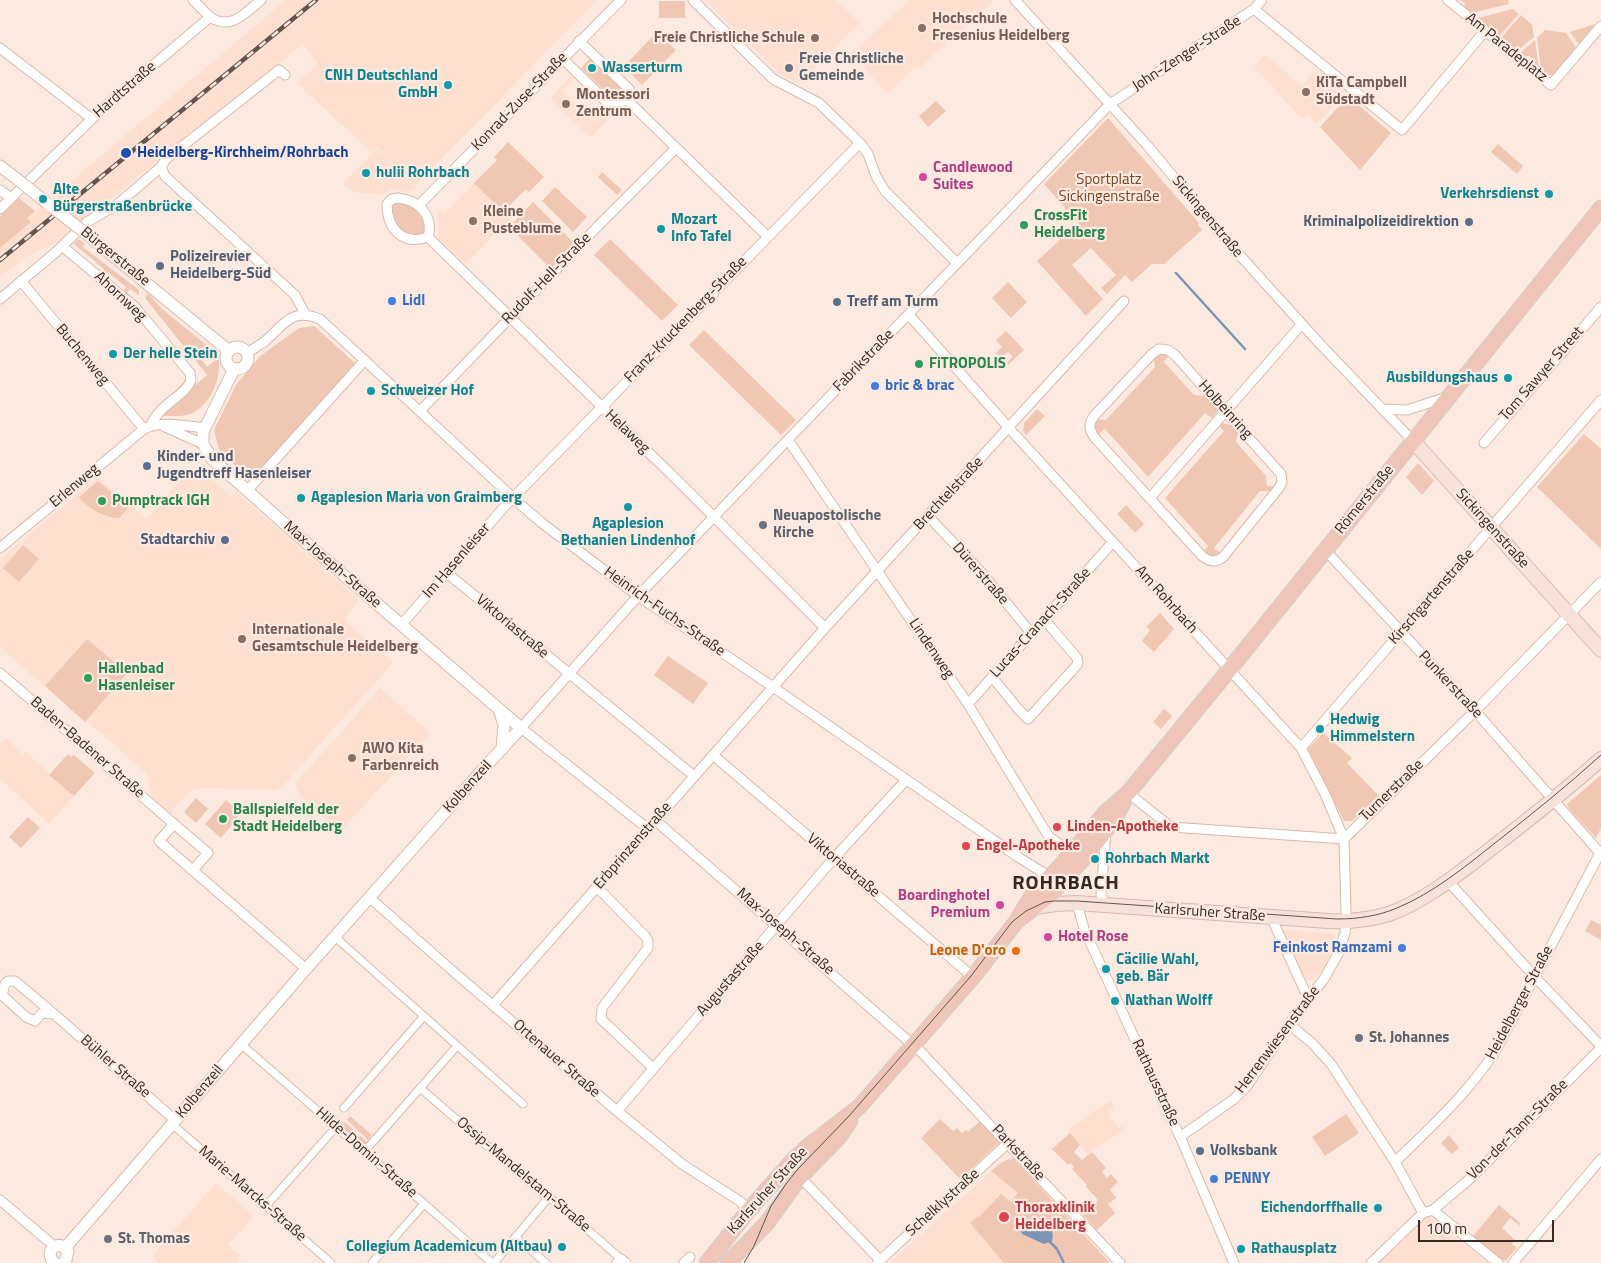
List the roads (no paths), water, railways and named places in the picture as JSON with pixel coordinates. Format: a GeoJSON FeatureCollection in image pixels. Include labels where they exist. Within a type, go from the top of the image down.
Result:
{"type":"FeatureCollection","features":[{"type":"Feature","properties":{"kind":"main road","name":"Römerstraße"},"geometry":{"type":"LineString","coordinates":[[1016,922],[1031,897],[1106,812],[1128,793],[1229,670],[1601,208]]}},
{"type":"Feature","properties":{"kind":"main road","name":"Sickingenstraße"},"geometry":{"type":"LineString","coordinates":[[1413,441],[1601,650]]}},
{"type":"Feature","properties":{"kind":"main road","name":"Karlsruher Straße"},"geometry":{"type":"LineString","coordinates":[[730,1260],[767,1223],[800,1177],[838,1137],[859,1107],[973,977],[1016,922],[1036,907],[1077,903],[1346,922],[1373,918],[1391,913],[1414,902],[1448,881],[1554,801],[1601,759]]}},
{"type":"Feature","properties":{"kind":"main road","name":"Römerstraße"},"geometry":{"type":"LineString","coordinates":[[1036,907],[1064,880],[1106,830],[1114,820],[1128,793]]}},
{"type":"Feature","properties":{"kind":"main road","name":"Karlsruher Straße"},"geometry":{"type":"LineString","coordinates":[[707,1263],[748,1211],[806,1148],[859,1107]]}},
{"type":"Feature","properties":{"kind":"main road"},"geometry":{"type":"LineString","coordinates":[[730,1260],[734,1248],[742,1238],[749,1220],[748,1211]]}},
{"type":"Feature","properties":{"kind":"street"},"geometry":{"type":"LineString","coordinates":[[193,0],[210,18],[221,22],[233,22],[261,0]]}},
{"type":"Feature","properties":{"kind":"street","name":"Konrad-Zuse-Straße"},"geometry":{"type":"LineString","coordinates":[[419,205],[621,0]]}},
{"type":"Feature","properties":{"kind":"street"},"geometry":{"type":"LineString","coordinates":[[694,0],[773,79],[819,103],[860,143],[868,154],[876,176],[885,191],[957,263]]}},
{"type":"Feature","properties":{"kind":"street","name":"Sickingenstraße"},"geometry":{"type":"LineString","coordinates":[[1015,0],[1147,145],[1226,240],[1302,324],[1413,441]]}},
{"type":"Feature","properties":{"kind":"street","name":"John-Zenger-Straße"},"geometry":{"type":"LineString","coordinates":[[1110,104],[1254,9],[1262,0]]}},
{"type":"Feature","properties":{"kind":"street","name":"Am Paradeplatz"},"geometry":{"type":"LineString","coordinates":[[1448,0],[1551,85],[1601,26]]}},
{"type":"Feature","properties":{"kind":"street"},"geometry":{"type":"LineString","coordinates":[[1254,9],[1342,79],[1402,130],[1485,31]]}},
{"type":"Feature","properties":{"kind":"street","name":"Hardtstraße"},"geometry":{"type":"LineString","coordinates":[[0,209],[92,119],[210,18]]}},
{"type":"Feature","properties":{"kind":"street"},"geometry":{"type":"LineString","coordinates":[[562,58],[612,107],[626,99],[629,90],[580,41]]}},
{"type":"Feature","properties":{"kind":"street"},"geometry":{"type":"LineString","coordinates":[[0,48],[92,119]]}},
{"type":"Feature","properties":{"kind":"street"},"geometry":{"type":"LineString","coordinates":[[0,299],[87,222],[118,204],[161,167],[166,159],[279,70],[285,75]]}},
{"type":"Feature","properties":{"kind":"street"},"geometry":{"type":"LineString","coordinates":[[626,99],[768,237]]}},
{"type":"Feature","properties":{"kind":"street","name":"Fabrikstraße"},"geometry":{"type":"LineString","coordinates":[[638,596],[1110,104]]}},
{"type":"Feature","properties":{"kind":"street","name":"Franz-Kruckenberg-Straße"},"geometry":{"type":"LineString","coordinates":[[513,498],[860,143]]}},
{"type":"Feature","properties":{"kind":"street","name":"Rudolf-Hell-Straße"},"geometry":{"type":"LineString","coordinates":[[420,411],[676,148]]}},
{"type":"Feature","properties":{"kind":"street","name":"Bürgerstraße"},"geometry":{"type":"LineString","coordinates":[[0,166],[84,232],[228,351]]}},
{"type":"Feature","properties":{"kind":"street"},"geometry":{"type":"LineString","coordinates":[[161,167],[165,176],[296,295],[305,314],[291,318],[247,353]]}},
{"type":"Feature","properties":{"kind":"street"},"geometry":{"type":"LineString","coordinates":[[0,190],[11,198]]}},
{"type":"Feature","properties":{"kind":"street"},"geometry":{"type":"LineString","coordinates":[[392,199],[405,199],[419,205],[428,219],[430,230],[428,237],[410,240],[396,231],[388,219],[387,204],[392,199]]}},
{"type":"Feature","properties":{"kind":"street","name":"Helaweg"},"geometry":{"type":"LineString","coordinates":[[428,237],[825,628]]}},
{"type":"Feature","properties":{"kind":"street","name":"Ahornweg"},"geometry":{"type":"LineString","coordinates":[[62,246],[135,307],[191,376]]}},
{"type":"Feature","properties":{"kind":"street","name":"Buchenweg"},"geometry":{"type":"LineString","coordinates":[[21,281],[147,427]]}},
{"type":"Feature","properties":{"kind":"street","name":"Brechtelstraße"},"geometry":{"type":"LineString","coordinates":[[773,687],[1124,301]]}},
{"type":"Feature","properties":{"kind":"street","name":"Tom Sawyer Street"},"geometry":{"type":"LineString","coordinates":[[1484,442],[1601,306]]}},
{"type":"Feature","properties":{"kind":"street","name":"Heinrich-Fuchs-Straße"},"geometry":{"type":"LineString","coordinates":[[305,314],[326,323],[513,498],[542,523],[638,596],[1018,857],[1050,877]]}},
{"type":"Feature","properties":{"kind":"street","name":"Am Rohrbach"},"geometry":{"type":"LineString","coordinates":[[909,314],[1113,542],[1302,748],[1325,794],[1344,839],[1346,922]]}},
{"type":"Feature","properties":{"kind":"street"},"geometry":{"type":"LineString","coordinates":[[1150,498],[1302,324]]}},
{"type":"Feature","properties":{"kind":"street"},"geometry":{"type":"LineString","coordinates":[[235,347],[245,350],[247,353],[247,364],[241,368],[234,369],[226,361],[228,351],[235,347]]}},
{"type":"Feature","properties":{"kind":"street","name":"Holbeinring"},"geometry":{"type":"LineString","coordinates":[[1159,349],[1168,350],[1175,355],[1278,470],[1281,474],[1282,482],[1224,556],[1213,561],[1202,556],[1150,498],[1091,433],[1089,425],[1094,416],[1152,354],[1159,349]]}},
{"type":"Feature","properties":{"kind":"street"},"geometry":{"type":"LineString","coordinates":[[247,491],[365,360]]}},
{"type":"Feature","properties":{"kind":"street"},"geometry":{"type":"LineString","coordinates":[[162,425],[177,434],[203,444],[204,428],[234,369]]}},
{"type":"Feature","properties":{"kind":"street","name":"Erlenweg"},"geometry":{"type":"LineString","coordinates":[[0,548],[147,427],[157,412],[188,387],[191,376]]}},
{"type":"Feature","properties":{"kind":"street"},"geometry":{"type":"LineString","coordinates":[[1382,409],[1407,410],[1448,397]]}},
{"type":"Feature","properties":{"kind":"street","name":"Kirschgartenstraße"},"geometry":{"type":"LineString","coordinates":[[1302,748],[1601,400]]}},
{"type":"Feature","properties":{"kind":"street"},"geometry":{"type":"LineString","coordinates":[[147,427],[179,424],[204,428]]}},
{"type":"Feature","properties":{"kind":"street","name":"Lindenweg"},"geometry":{"type":"LineString","coordinates":[[788,440],[968,704],[1049,837],[1060,845],[1076,847]]}},
{"type":"Feature","properties":{"kind":"street","name":"Max-Joseph-Straße"},"geometry":{"type":"LineString","coordinates":[[203,444],[215,462],[401,625],[521,728],[648,828]]}},
{"type":"Feature","properties":{"kind":"street","name":"Im Hasenleiser"},"geometry":{"type":"LineString","coordinates":[[401,625],[513,498]]}},
{"type":"Feature","properties":{"kind":"street","name":"Dürerstraße"},"geometry":{"type":"LineString","coordinates":[[928,516],[982,573],[1031,633]]}},
{"type":"Feature","properties":{"kind":"street","name":"Lucas-Cranach-Straße"},"geometry":{"type":"LineString","coordinates":[[968,704],[1113,542]]}},
{"type":"Feature","properties":{"kind":"street","name":"Punkerstraße"},"geometry":{"type":"LineString","coordinates":[[1325,550],[1400,633],[1475,711],[1601,853]]}},
{"type":"Feature","properties":{"kind":"street","name":"Viktoriastraße"},"geometry":{"type":"LineString","coordinates":[[447,573],[694,776]]}},
{"type":"Feature","properties":{"kind":"street","name":"Turnerstraße"},"geometry":{"type":"LineString","coordinates":[[1344,839],[1475,711],[1601,582]]}},
{"type":"Feature","properties":{"kind":"street","name":"Kolbenzeil"},"geometry":{"type":"LineString","coordinates":[[60,1247],[174,1122],[334,937],[638,596]]}},
{"type":"Feature","properties":{"kind":"street"},"geometry":{"type":"LineString","coordinates":[[992,677],[1028,719],[1078,664],[1077,658],[1044,619]]}},
{"type":"Feature","properties":{"kind":"street","name":"Baden-Badener Straße"},"geometry":{"type":"LineString","coordinates":[[0,673],[208,853],[193,870]]}},
{"type":"Feature","properties":{"kind":"street","name":"Erbprinzenstraße"},"geometry":{"type":"LineString","coordinates":[[493,1005],[773,687]]}},
{"type":"Feature","properties":{"kind":"street","name":"Kolbenzeil"},"geometry":{"type":"LineString","coordinates":[[498,708],[504,725],[502,749]]}},
{"type":"Feature","properties":{"kind":"street","name":"Viktoriastraße"},"geometry":{"type":"LineString","coordinates":[[713,755],[973,977]]}},
{"type":"Feature","properties":{"kind":"street","name":"Augustastraße"},"geometry":{"type":"LineString","coordinates":[[617,1111],[834,858],[906,780]]}},
{"type":"Feature","properties":{"kind":"street"},"geometry":{"type":"LineString","coordinates":[[1128,793],[1171,827],[1344,839]]}},
{"type":"Feature","properties":{"kind":"street","name":"Max-Joseph-Straße"},"geometry":{"type":"LineString","coordinates":[[655,820],[914,1045]]}},
{"type":"Feature","properties":{"kind":"street"},"geometry":{"type":"LineString","coordinates":[[174,824],[159,841],[306,969]]}},
{"type":"Feature","properties":{"kind":"street"},"geometry":{"type":"LineString","coordinates":[[1106,830],[1102,896],[1104,902],[1108,905]]}},
{"type":"Feature","properties":{"kind":"street","name":"Heidelberger Straße"},"geometry":{"type":"LineString","coordinates":[[1395,1162],[1456,1103],[1484,1069],[1495,1052],[1601,853]]}},
{"type":"Feature","properties":{"kind":"street"},"geometry":{"type":"LineString","coordinates":[[1448,881],[1601,1047]]}},
{"type":"Feature","properties":{"kind":"street"},"geometry":{"type":"LineString","coordinates":[[598,887],[645,936],[648,942],[648,948],[602,1008],[601,1018],[653,1068]]}},
{"type":"Feature","properties":{"kind":"street","name":"Ortenauer Straße"},"geometry":{"type":"LineString","coordinates":[[370,898],[617,1111],[682,1164],[742,1202],[748,1211]]}},
{"type":"Feature","properties":{"kind":"street","name":"Rathausstraße"},"geometry":{"type":"LineString","coordinates":[[1077,903],[1084,929],[1180,1137],[1234,1263]]}},
{"type":"Feature","properties":{"kind":"street"},"geometry":{"type":"LineString","coordinates":[[1271,917],[1308,998]]}},
{"type":"Feature","properties":{"kind":"street","name":"Herrenwiesenstraße"},"geometry":{"type":"LineString","coordinates":[[1180,1137],[1234,1099],[1247,1086],[1289,1024],[1324,979],[1339,952],[1345,934],[1346,922]]}},
{"type":"Feature","properties":{"kind":"street"},"geometry":{"type":"LineString","coordinates":[[334,937],[523,1104]]}},
{"type":"Feature","properties":{"kind":"street","name":"Bühler Straße"},"geometry":{"type":"LineString","coordinates":[[54,1014],[42,1013],[35,1021],[26,1017],[2,995],[5,984],[8,981],[15,981],[54,1014],[174,1122]]}},
{"type":"Feature","properties":{"kind":"street","name":"Hilde-Domin-Straße"},"geometry":{"type":"LineString","coordinates":[[344,1108],[424,1016]]}},
{"type":"Feature","properties":{"kind":"street"},"geometry":{"type":"LineString","coordinates":[[1289,1024],[1312,1043],[1331,1064],[1395,1162],[1423,1213]]}},
{"type":"Feature","properties":{"kind":"street","name":"Hilde-Domin-Straße"},"geometry":{"type":"LineString","coordinates":[[241,1044],[493,1263]]}},
{"type":"Feature","properties":{"kind":"street","name":"Parkstraße"},"geometry":{"type":"LineString","coordinates":[[914,1045],[1120,1263]]}},
{"type":"Feature","properties":{"kind":"street"},"geometry":{"type":"LineString","coordinates":[[364,1152],[457,1046]]}},
{"type":"Feature","properties":{"kind":"street","name":"Von-der-Tann-Straße"},"geometry":{"type":"LineString","coordinates":[[1433,1210],[1472,1177],[1601,1047]]}},
{"type":"Feature","properties":{"kind":"street","name":"Ossip-Mandelstam-Straße"},"geometry":{"type":"LineString","coordinates":[[420,1088],[548,1198],[556,1202],[622,1262]]}},
{"type":"Feature","properties":{"kind":"street","name":"Marie-Marcks-Straße"},"geometry":{"type":"LineString","coordinates":[[174,1122],[331,1263]]}},
{"type":"Feature","properties":{"kind":"street"},"geometry":{"type":"LineString","coordinates":[[266,1206],[336,1127]]}},
{"type":"Feature","properties":{"kind":"street","name":"Schelklystraße"},"geometry":{"type":"LineString","coordinates":[[879,1261],[1008,1143]]}},
{"type":"Feature","properties":{"kind":"street"},"geometry":{"type":"LineString","coordinates":[[1513,1263],[1601,1160]]}},
{"type":"Feature","properties":{"kind":"street"},"geometry":{"type":"LineString","coordinates":[[800,1177],[879,1261]]}},
{"type":"Feature","properties":{"kind":"street"},"geometry":{"type":"LineString","coordinates":[[493,1263],[548,1198]]}},
{"type":"Feature","properties":{"kind":"street"},"geometry":{"type":"LineString","coordinates":[[0,1200],[60,1247],[68,1255],[60,1262],[49,1255],[50,1250],[60,1247]]}},
{"type":"Feature","properties":{"kind":"street"},"geometry":{"type":"LineString","coordinates":[[372,1263],[424,1204]]}},
{"type":"Feature","properties":{"kind":"street"},"geometry":{"type":"LineString","coordinates":[[1372,1263],[1423,1213],[1433,1210],[1498,1263]]}},
{"type":"Feature","properties":{"kind":"street"},"geometry":{"type":"LineString","coordinates":[[516,1237],[546,1263]]}},
{"type":"Feature","properties":{"kind":"water"},"geometry":{"type":"Polygon","coordinates":[[[1023,1221],[1044,1224],[1051,1230],[1053,1235],[1052,1241],[1044,1244],[1022,1234],[1019,1226],[1023,1221]]]}},
{"type":"Feature","properties":{"kind":"waterway"},"geometry":{"type":"LineString","coordinates":[[1176,273],[1245,349]]}},
{"type":"Feature","properties":{"kind":"waterway"},"geometry":{"type":"LineString","coordinates":[[1050,1242],[1057,1249],[1064,1263]]}},
{"type":"Feature","properties":{"kind":"tram line"},"geometry":{"type":"LineString","coordinates":[[744,1263],[754,1246],[771,1206],[798,1169],[849,1116],[971,976],[1012,922],[1026,911],[1045,902],[1077,901],[1337,919],[1360,918],[1383,913],[1423,895],[1460,870],[1549,800],[1601,755]]}},
{"type":"Feature","properties":{"kind":"railway"},"geometry":{"type":"LineString","coordinates":[[0,260],[316,0]]}},
{"type":"Feature","properties":{"kind":"place","name":"Hochschule Fresenius Heidelberg"},"geometry":{"type":"Point","coordinates":[922,28]}},
{"type":"Feature","properties":{"kind":"place","name":"Freie Christliche Schule"},"geometry":{"type":"Point","coordinates":[815,38]}},
{"type":"Feature","properties":{"kind":"place","name":"Wasserturm"},"geometry":{"type":"Point","coordinates":[592,68]}},
{"type":"Feature","properties":{"kind":"place","name":"Freie Christliche Gemeinde"},"geometry":{"type":"Point","coordinates":[789,68]}},
{"type":"Feature","properties":{"kind":"place","name":"CNH Deutschland GmbH"},"geometry":{"type":"Point","coordinates":[448,85]}},
{"type":"Feature","properties":{"kind":"place","name":"KiTa Campbell Südstadt"},"geometry":{"type":"Point","coordinates":[1306,92]}},
{"type":"Feature","properties":{"kind":"place","name":"Montessori Zentrum"},"geometry":{"type":"Point","coordinates":[566,104]}},
{"type":"Feature","properties":{"kind":"place","name":"Heidelberg-Kirchheim/Rohrbach"},"geometry":{"type":"Point","coordinates":[126,153]}},
{"type":"Feature","properties":{"kind":"place","name":"hulii Rohrbach"},"geometry":{"type":"Point","coordinates":[366,173]}},
{"type":"Feature","properties":{"kind":"place","name":"Candlewood Suites"},"geometry":{"type":"Point","coordinates":[923,177]}},
{"type":"Feature","properties":{"kind":"place","name":"Verkehrsdienst"},"geometry":{"type":"Point","coordinates":[1549,194]}},
{"type":"Feature","properties":{"kind":"place","name":"Alte Bürgerstraßenbrücke"},"geometry":{"type":"Point","coordinates":[43,199]}},
{"type":"Feature","properties":{"kind":"place","name":"Kleine Pusteblume"},"geometry":{"type":"Point","coordinates":[473,221]}},
{"type":"Feature","properties":{"kind":"place","name":"Kriminalpolizeidirektion"},"geometry":{"type":"Point","coordinates":[1469,222]}},
{"type":"Feature","properties":{"kind":"place","name":"CrossFit Heidelberg"},"geometry":{"type":"Point","coordinates":[1024,225]}},
{"type":"Feature","properties":{"kind":"place","name":"Mozart Info Tafel"},"geometry":{"type":"Point","coordinates":[661,229]}},
{"type":"Feature","properties":{"kind":"place","name":"Polizeirevier Heidelberg-Süd"},"geometry":{"type":"Point","coordinates":[160,266]}},
{"type":"Feature","properties":{"kind":"place","name":"Lidl"},"geometry":{"type":"Point","coordinates":[392,301]}},
{"type":"Feature","properties":{"kind":"place","name":"Treff am Turm"},"geometry":{"type":"Point","coordinates":[837,302]}},
{"type":"Feature","properties":{"kind":"place","name":"Der helle Stein"},"geometry":{"type":"Point","coordinates":[113,354]}},
{"type":"Feature","properties":{"kind":"place","name":"FiTROPOLIS"},"geometry":{"type":"Point","coordinates":[919,364]}},
{"type":"Feature","properties":{"kind":"place","name":"Ausbildungshaus"},"geometry":{"type":"Point","coordinates":[1508,378]}},
{"type":"Feature","properties":{"kind":"place","name":"bric & brac"},"geometry":{"type":"Point","coordinates":[875,386]}},
{"type":"Feature","properties":{"kind":"place","name":"Schweizer Hof"},"geometry":{"type":"Point","coordinates":[371,391]}},
{"type":"Feature","properties":{"kind":"place","name":"Kinder- und Jugendtreff Hasenleiser"},"geometry":{"type":"Point","coordinates":[147,466]}},
{"type":"Feature","properties":{"kind":"place","name":"Agaplesion Maria von Graimberg"},"geometry":{"type":"Point","coordinates":[301,498]}},
{"type":"Feature","properties":{"kind":"place","name":"Pumptrack IGH"},"geometry":{"type":"Point","coordinates":[102,501]}},
{"type":"Feature","properties":{"kind":"place","name":"Agaplesion Bethanien Lindenhof"},"geometry":{"type":"Point","coordinates":[628,507]}},
{"type":"Feature","properties":{"kind":"place","name":"Neuapostolische Kirche"},"geometry":{"type":"Point","coordinates":[763,525]}},
{"type":"Feature","properties":{"kind":"place","name":"Stadtarchiv"},"geometry":{"type":"Point","coordinates":[225,540]}},
{"type":"Feature","properties":{"kind":"place","name":"Internationale Gesamtschule Heidelberg"},"geometry":{"type":"Point","coordinates":[242,639]}},
{"type":"Feature","properties":{"kind":"place","name":"Hallenbad Hasenleiser"},"geometry":{"type":"Point","coordinates":[88,678]}},
{"type":"Feature","properties":{"kind":"place","name":"Hedwig Himmelstern"},"geometry":{"type":"Point","coordinates":[1320,729]}},
{"type":"Feature","properties":{"kind":"place","name":"AWO Kita Farbenreich"},"geometry":{"type":"Point","coordinates":[352,758]}},
{"type":"Feature","properties":{"kind":"place","name":"Ballspielfeld der Stadt Heidelberg"},"geometry":{"type":"Point","coordinates":[223,819]}},
{"type":"Feature","properties":{"kind":"place","name":"Linden-Apotheke"},"geometry":{"type":"Point","coordinates":[1057,827]}},
{"type":"Feature","properties":{"kind":"place","name":"Engel-Apotheke"},"geometry":{"type":"Point","coordinates":[966,846]}},
{"type":"Feature","properties":{"kind":"place","name":"Rohrbach Markt"},"geometry":{"type":"Point","coordinates":[1095,859]}},
{"type":"Feature","properties":{"kind":"place","name":"Boardinghotel Premium"},"geometry":{"type":"Point","coordinates":[1000,905]}},
{"type":"Feature","properties":{"kind":"place","name":"Hotel Rose"},"geometry":{"type":"Point","coordinates":[1048,937]}},
{"type":"Feature","properties":{"kind":"place","name":"Feinkost Ramzami"},"geometry":{"type":"Point","coordinates":[1402,948]}},
{"type":"Feature","properties":{"kind":"place","name":"Leone D'oro"},"geometry":{"type":"Point","coordinates":[1016,951]}},
{"type":"Feature","properties":{"kind":"place","name":"Cäcilie Wahl, geb. Bär"},"geometry":{"type":"Point","coordinates":[1106,969]}},
{"type":"Feature","properties":{"kind":"place","name":"Nathan Wolff"},"geometry":{"type":"Point","coordinates":[1115,1001]}},
{"type":"Feature","properties":{"kind":"place","name":"St. Johannes"},"geometry":{"type":"Point","coordinates":[1359,1038]}},
{"type":"Feature","properties":{"kind":"place","name":"Volksbank"},"geometry":{"type":"Point","coordinates":[1200,1151]}},
{"type":"Feature","properties":{"kind":"place","name":"PENNY"},"geometry":{"type":"Point","coordinates":[1214,1179]}},
{"type":"Feature","properties":{"kind":"place","name":"Eichendorffhalle"},"geometry":{"type":"Point","coordinates":[1378,1208]}},
{"type":"Feature","properties":{"kind":"place","name":"Thoraxklinik Heidelberg"},"geometry":{"type":"Point","coordinates":[1004,1217]}},
{"type":"Feature","properties":{"kind":"place","name":"St. Thomas"},"geometry":{"type":"Point","coordinates":[108,1239]}},
{"type":"Feature","properties":{"kind":"place","name":"Collegium Academicum (Altbau)"},"geometry":{"type":"Point","coordinates":[562,1247]}},
{"type":"Feature","properties":{"kind":"place","name":"Rathausplatz"},"geometry":{"type":"Point","coordinates":[1241,1249]}},
{"type":"Feature","properties":{"kind":"district","name":"ROHRBACH"},"geometry":{"type":"Point","coordinates":[1066,884]}},
{"type":"Feature","properties":{"kind":"park label","name":"Sportplatz Sickingenstraße"},"geometry":{"type":"Point","coordinates":[1109,188]}}]}
